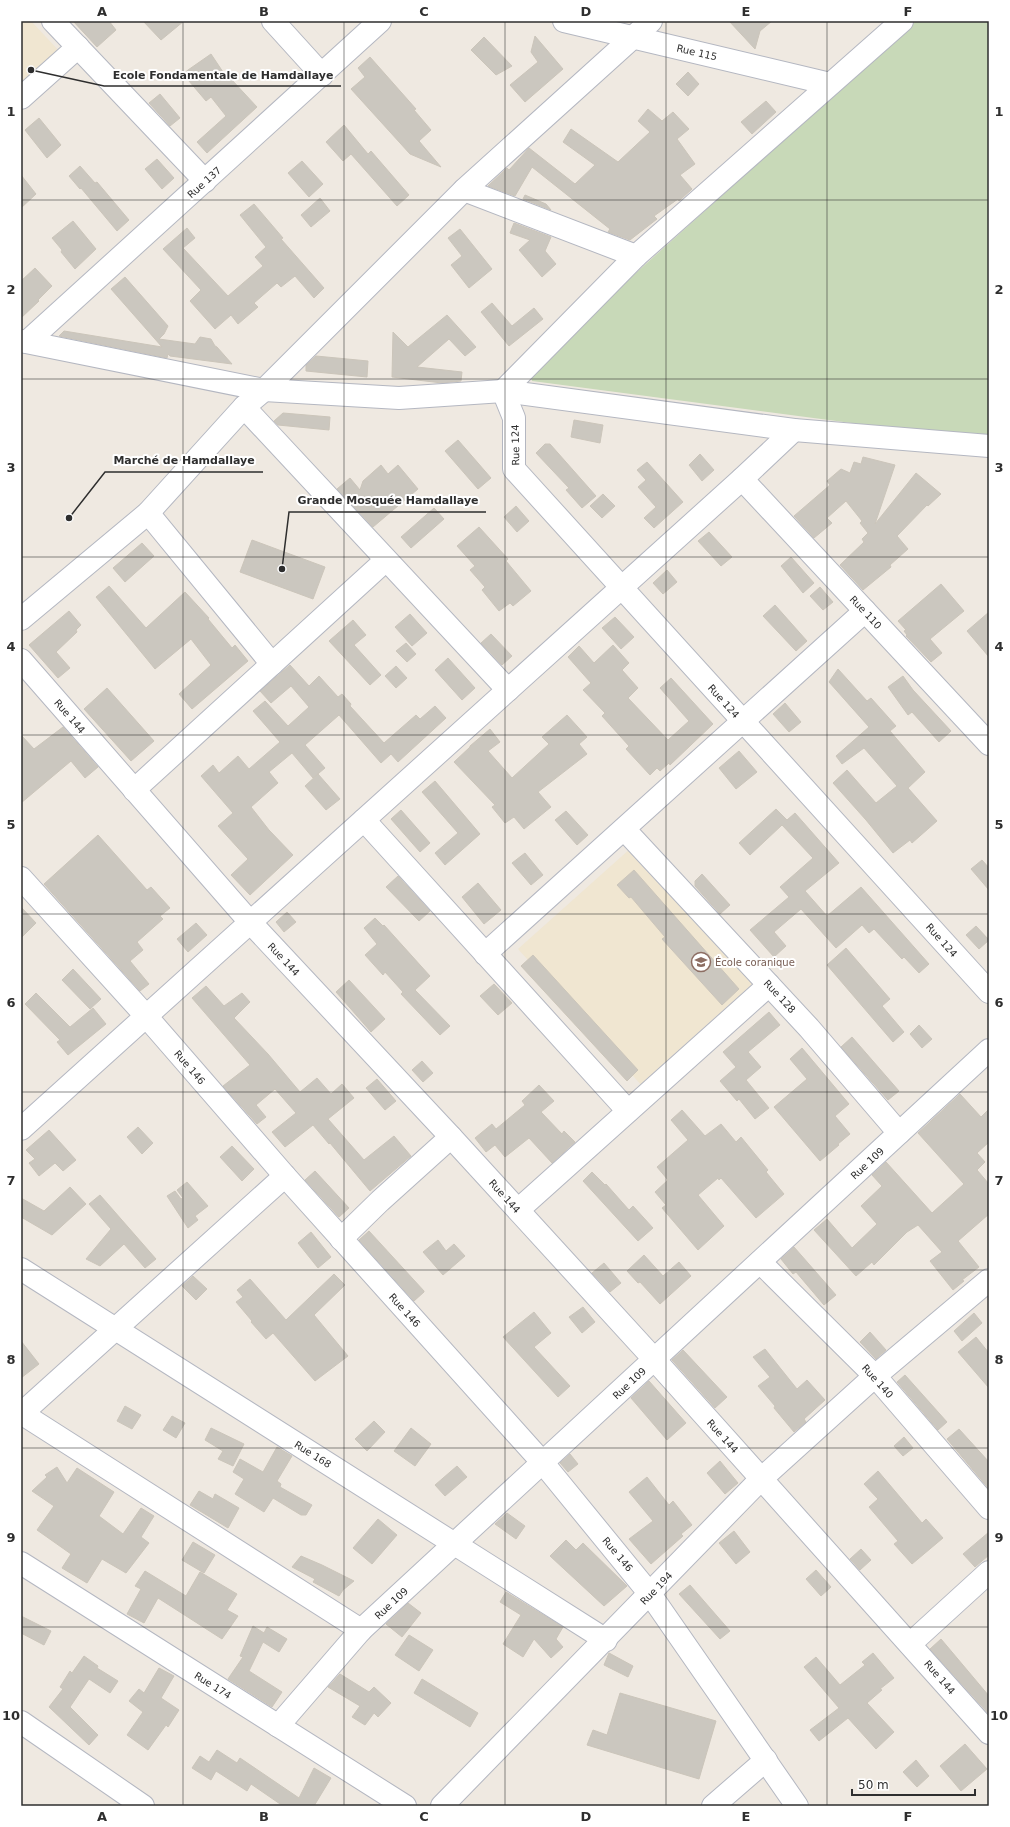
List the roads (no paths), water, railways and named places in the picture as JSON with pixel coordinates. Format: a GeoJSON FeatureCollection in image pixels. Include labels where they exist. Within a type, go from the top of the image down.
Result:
{"type":"FeatureCollection","features":[{"type":"Feature","properties":{"kind":"street"},"geometry":{"type":"LineString","coordinates":[[53,21],[205,181]]}},
{"type":"Feature","properties":{"kind":"street"},"geometry":{"type":"LineString","coordinates":[[273,21],[322,75]]}},
{"type":"Feature","properties":{"kind":"street","name":"Rue 137"},"geometry":{"type":"LineString","coordinates":[[24,342],[205,181],[380,21]]}},
{"type":"Feature","properties":{"kind":"street","name":"Rue 115"},"geometry":{"type":"LineString","coordinates":[[564,21],[830,84]]}},
{"type":"Feature","properties":{"kind":"street"},"geometry":{"type":"LineString","coordinates":[[21,619],[148,513],[244,407],[264,390],[464,190],[651,21]]}},
{"type":"Feature","properties":{"kind":"street"},"geometry":{"type":"LineString","coordinates":[[503,390],[636,256],[902,21]]}},
{"type":"Feature","properties":{"kind":"street"},"geometry":{"type":"LineString","coordinates":[[21,98],[78,47]]}},
{"type":"Feature","properties":{"kind":"street"},"geometry":{"type":"LineString","coordinates":[[464,190],[636,256]]}},
{"type":"Feature","properties":{"kind":"street"},"geometry":{"type":"LineString","coordinates":[[24,342],[264,390],[399,398],[503,390],[794,430],[989,446]]}},
{"type":"Feature","properties":{"kind":"street","name":"Rue 124"},"geometry":{"type":"LineString","coordinates":[[503,390],[514,418],[514,469],[989,992]]}},
{"type":"Feature","properties":{"kind":"street"},"geometry":{"type":"LineString","coordinates":[[244,407],[508,690]]}},
{"type":"Feature","properties":{"kind":"street"},"geometry":{"type":"LineString","coordinates":[[21,1129],[622,588],[794,430]]}},
{"type":"Feature","properties":{"kind":"street","name":"Rue 110"},"geometry":{"type":"LineString","coordinates":[[742,479],[989,744]]}},
{"type":"Feature","properties":{"kind":"street"},"geometry":{"type":"LineString","coordinates":[[148,513],[272,664]]}},
{"type":"Feature","properties":{"kind":"street"},"geometry":{"type":"LineString","coordinates":[[134,790],[386,560]]}},
{"type":"Feature","properties":{"kind":"street"},"geometry":{"type":"LineString","coordinates":[[485,954],[865,611]]}},
{"type":"Feature","properties":{"kind":"street","name":"Rue 144"},"geometry":{"type":"LineString","coordinates":[[21,660],[250,922],[451,1137],[654,1359],[989,1733]]}},
{"type":"Feature","properties":{"kind":"street"},"geometry":{"type":"LineString","coordinates":[[364,820],[628,1111]]}},
{"type":"Feature","properties":{"kind":"street","name":"Rue 128"},"geometry":{"type":"LineString","coordinates":[[624,829],[809,1028],[900,1133]]}},
{"type":"Feature","properties":{"kind":"street","name":"Rue 146"},"geometry":{"type":"LineString","coordinates":[[21,878],[146,1016],[285,1176],[542,1463],[650,1594],[797,1806]]}},
{"type":"Feature","properties":{"kind":"street"},"geometry":{"type":"LineString","coordinates":[[518,1210],[769,985]]}},
{"type":"Feature","properties":{"kind":"street","name":"Rue 109"},"geometry":{"type":"LineString","coordinates":[[278,1726],[361,1630],[989,1050]]}},
{"type":"Feature","properties":{"kind":"street"},"geometry":{"type":"LineString","coordinates":[[341,1239],[380,1201],[451,1137]]}},
{"type":"Feature","properties":{"kind":"street"},"geometry":{"type":"LineString","coordinates":[[285,1176],[21,1414],[361,1630]]}},
{"type":"Feature","properties":{"kind":"street","name":"Rue 140"},"geometry":{"type":"LineString","coordinates":[[760,1262],[875,1376],[989,1508]]}},
{"type":"Feature","properties":{"kind":"street","name":"Rue 168"},"geometry":{"type":"LineString","coordinates":[[21,1269],[606,1640]]}},
{"type":"Feature","properties":{"kind":"street","name":"Rue 194"},"geometry":{"type":"LineString","coordinates":[[442,1806],[606,1640],[761,1479],[875,1376],[989,1280]]}},
{"type":"Feature","properties":{"kind":"street","name":"Rue 174"},"geometry":{"type":"LineString","coordinates":[[21,1563],[405,1806]]}},
{"type":"Feature","properties":{"kind":"street"},"geometry":{"type":"LineString","coordinates":[[910,1644],[989,1572]]}},
{"type":"Feature","properties":{"kind":"street"},"geometry":{"type":"LineString","coordinates":[[24,1730],[143,1806]]}},
{"type":"Feature","properties":{"kind":"street"},"geometry":{"type":"LineString","coordinates":[[713,1806],[766,1760]]}},
{"type":"Feature","properties":{"kind":"place","name":"Ecole Fondamentale de Hamdallaye"},"geometry":{"type":"Point","coordinates":[31,70]}},
{"type":"Feature","properties":{"kind":"place","name":"Marché de Hamdallaye"},"geometry":{"type":"Point","coordinates":[69,518]}},
{"type":"Feature","properties":{"kind":"place","name":"Grande Mosquée Hamdallaye"},"geometry":{"type":"Point","coordinates":[282,569]}},
{"type":"Feature","properties":{"kind":"place","name":"École coranique"},"geometry":{"type":"Point","coordinates":[701,962]}}]}
